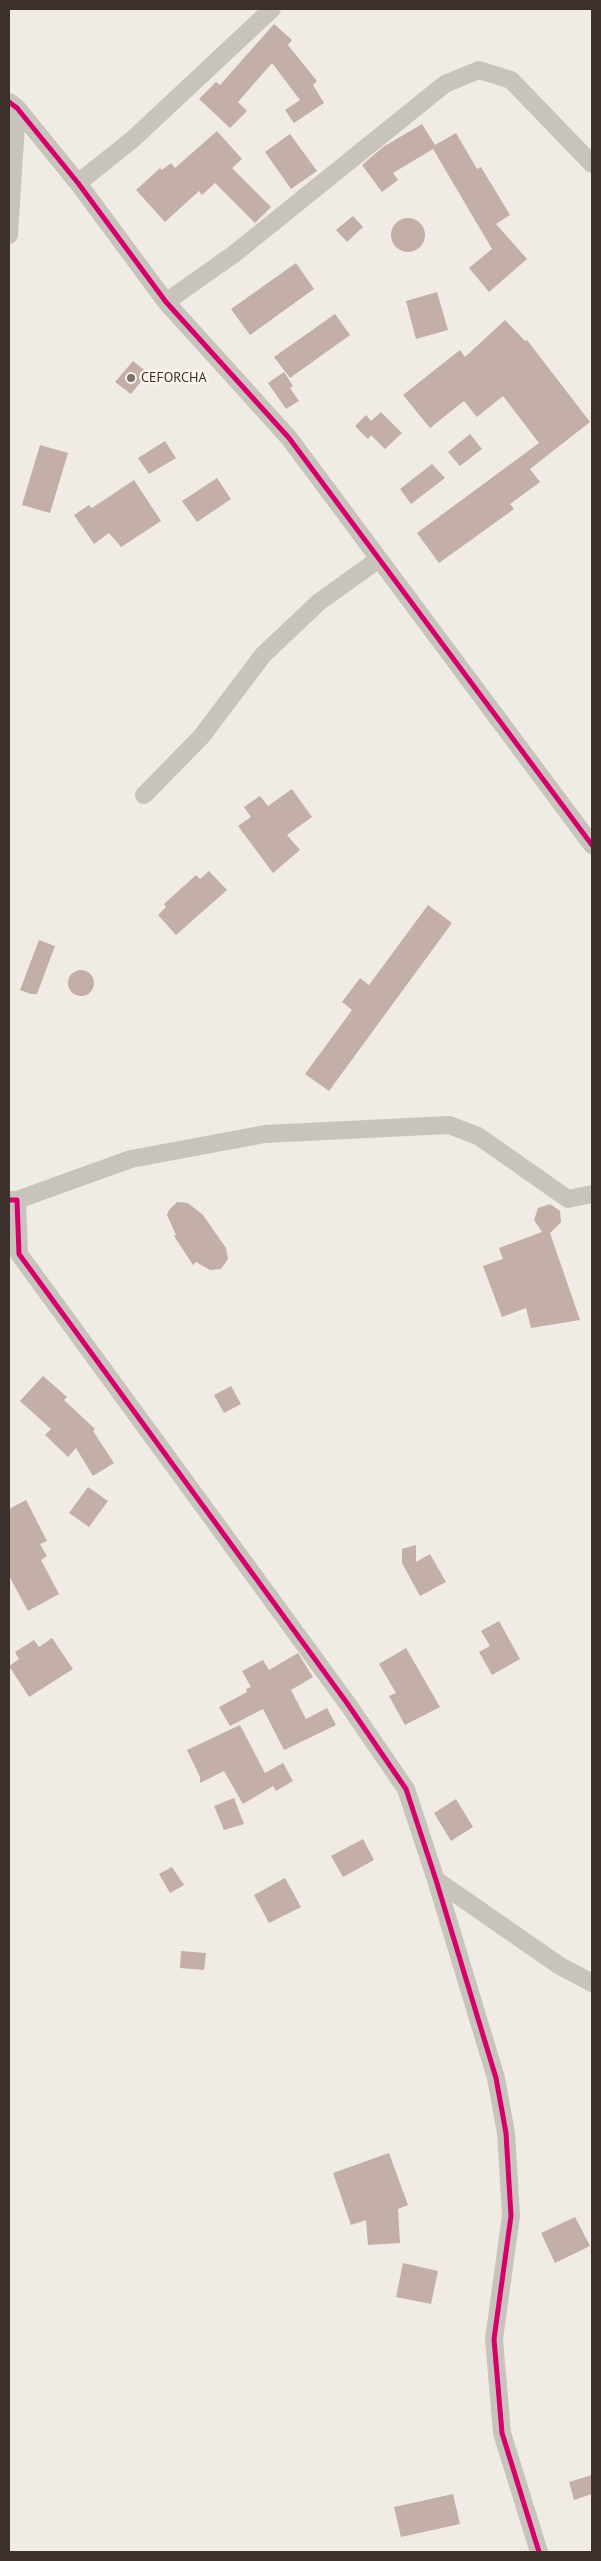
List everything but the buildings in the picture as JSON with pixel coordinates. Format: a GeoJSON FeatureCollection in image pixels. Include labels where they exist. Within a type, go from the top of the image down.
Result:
{"type":"FeatureCollection","features":[{"type":"Feature","properties":{"kind":"street"},"geometry":{"type":"LineString","coordinates":[[78,183],[133,139],[272,9]]}},
{"type":"Feature","properties":{"kind":"street"},"geometry":{"type":"LineString","coordinates":[[166,302],[234,254],[445,84],[479,70],[511,80],[592,164]]}},
{"type":"Feature","properties":{"kind":"street"},"geometry":{"type":"LineString","coordinates":[[13,105],[78,183],[166,302],[289,438],[592,845]]}},
{"type":"Feature","properties":{"kind":"street"},"geometry":{"type":"LineString","coordinates":[[9,235],[13,105]]}},
{"type":"Feature","properties":{"kind":"street"},"geometry":{"type":"LineString","coordinates":[[144,795],[201,737],[263,655],[319,602],[380,559]]}},
{"type":"Feature","properties":{"kind":"street"},"geometry":{"type":"LineString","coordinates":[[539,2552],[502,2433],[494,2339],[511,2216],[506,2134],[496,2078],[436,1880],[406,1789],[375,1742],[19,1254],[13,1200],[131,1158],[264,1134],[450,1125],[478,1136],[568,1200],[592,1194]]}},
{"type":"Feature","properties":{"kind":"street"},"geometry":{"type":"LineString","coordinates":[[436,1880],[560,1966],[592,1983]]}},
{"type":"Feature","properties":{"kind":"cycle path"},"geometry":{"type":"LineString","coordinates":[[9,102],[17,108],[78,183],[166,302],[289,438],[592,845]]}},
{"type":"Feature","properties":{"kind":"cycle path"},"geometry":{"type":"LineString","coordinates":[[9,1200],[17,1200],[19,1254],[347,1703],[406,1789],[436,1880],[496,2078],[506,2133],[511,2216],[494,2339],[502,2433],[539,2552]]}},
{"type":"Feature","properties":{"kind":"place","name":"CEFORCHA"},"geometry":{"type":"Point","coordinates":[131,378]}}]}
